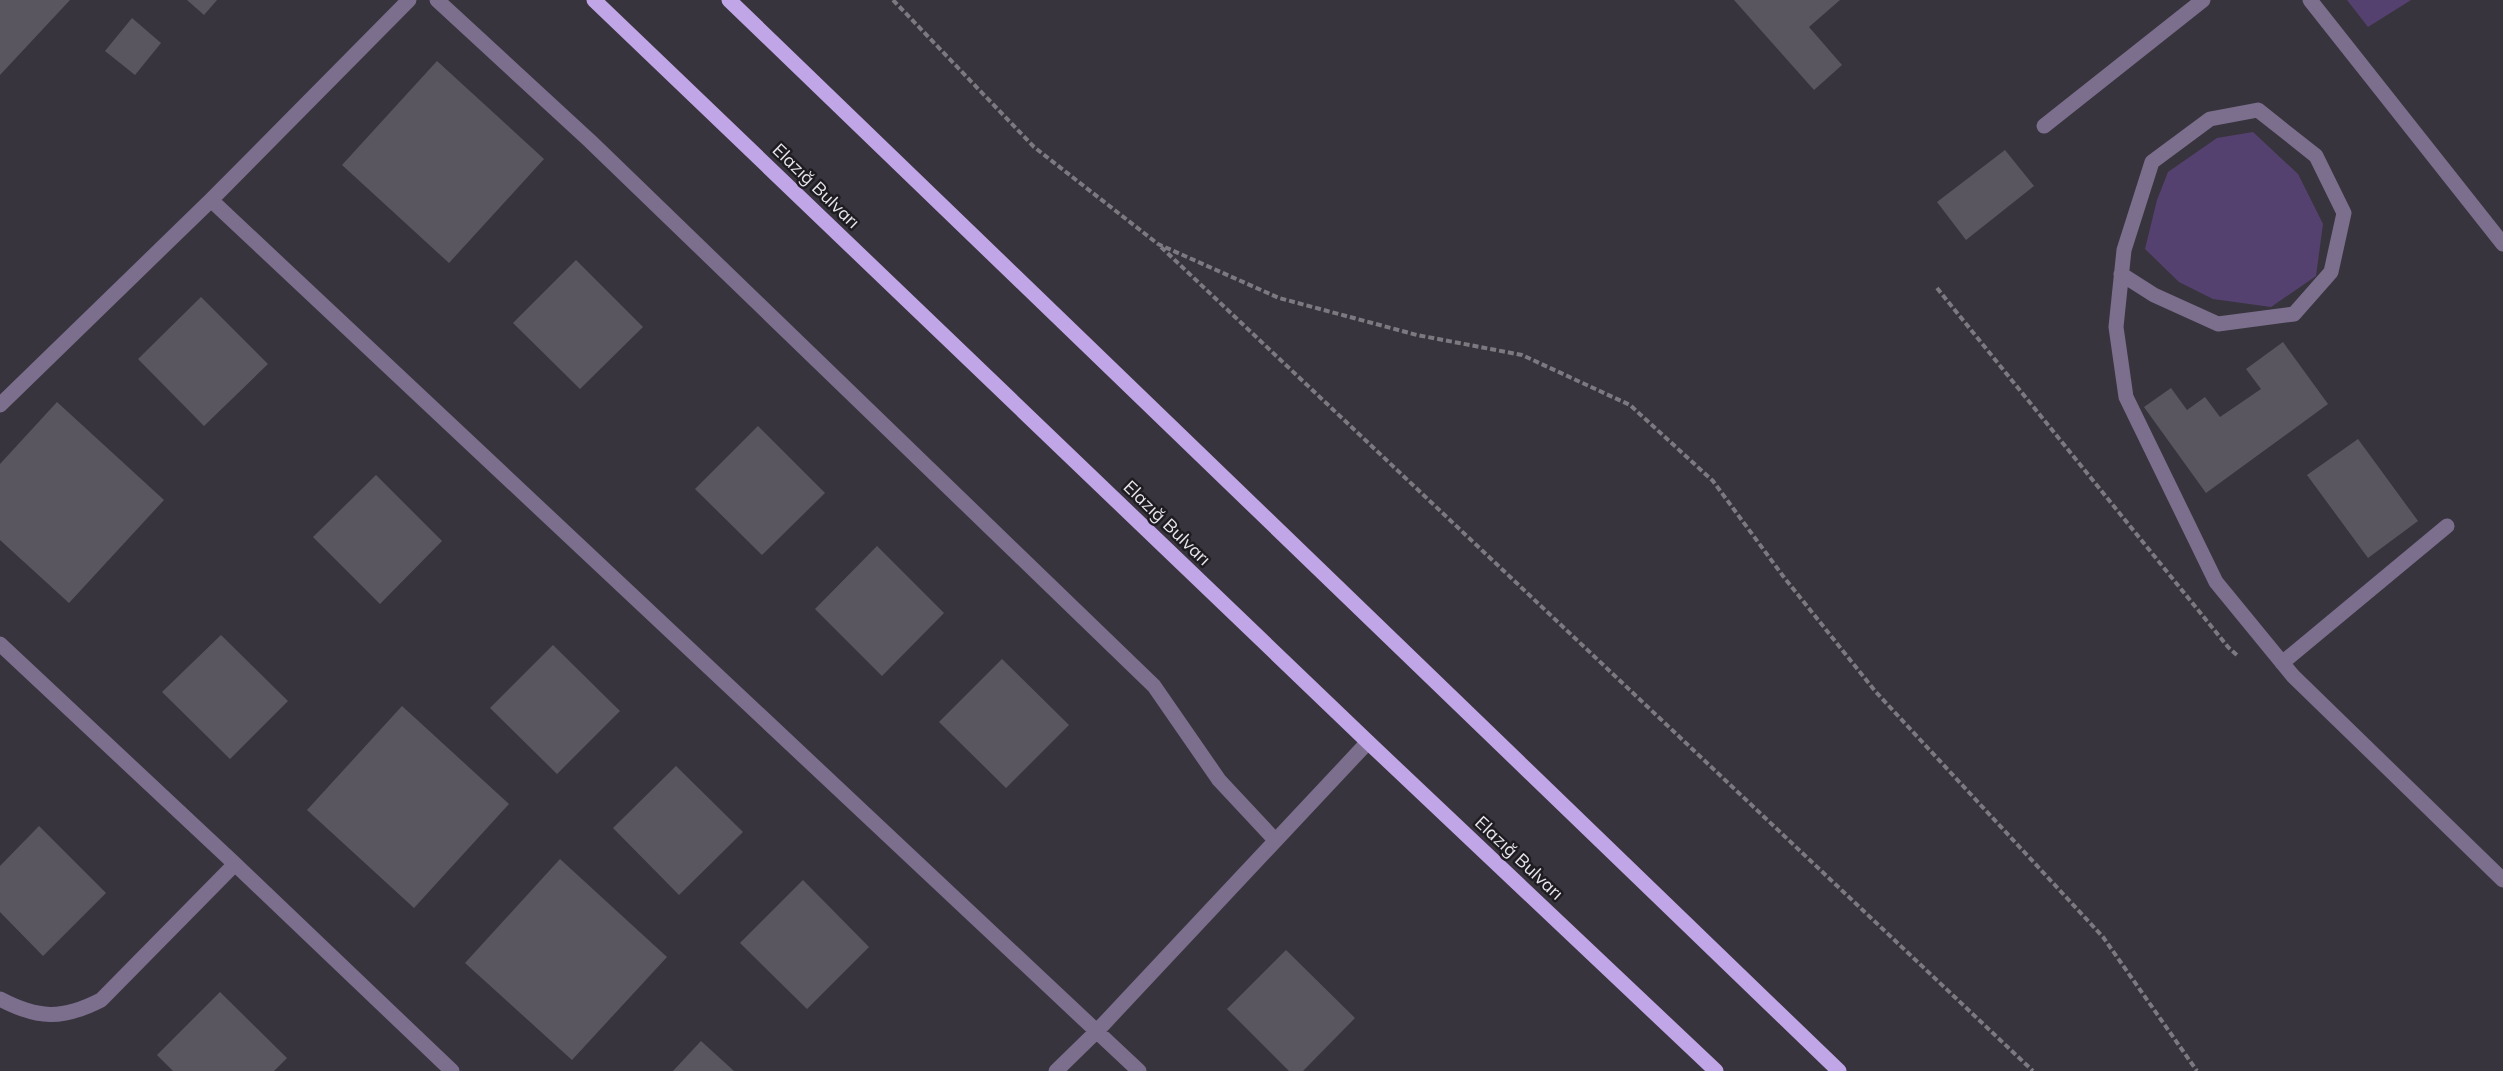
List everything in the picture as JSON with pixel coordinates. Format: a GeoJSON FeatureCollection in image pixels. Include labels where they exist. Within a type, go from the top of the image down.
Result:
{"type":"FeatureCollection","features":[{"type":"Feature","properties":{"kind":"main road","name":"Elazığ Bulvarı"},"geometry":{"type":"LineString","coordinates":[[594,0],[1368,742],[1716,1071]]}},
{"type":"Feature","properties":{"kind":"main road"},"geometry":{"type":"LineString","coordinates":[[729,0],[1839,1071]]}},
{"type":"Feature","properties":{"kind":"lane"},"geometry":{"type":"LineString","coordinates":[[0,405],[211,200],[409,0]]}},
{"type":"Feature","properties":{"kind":"lane"},"geometry":{"type":"LineString","coordinates":[[437,0],[590,141],[1154,686],[1219,780],[1275,840]]}},
{"type":"Feature","properties":{"kind":"lane"},"geometry":{"type":"LineString","coordinates":[[2044,126],[2204,0]]}},
{"type":"Feature","properties":{"kind":"lane"},"geometry":{"type":"LineString","coordinates":[[2310,0],[2503,244]]}},
{"type":"Feature","properties":{"kind":"lane"},"geometry":{"type":"LineString","coordinates":[[2121,274],[2154,295],[2218,324],[2294,314],[2331,272],[2344,213],[2316,156],[2258,110],[2210,119],[2152,162],[2124,250],[2121,274],[2116,327],[2126,397],[2216,582],[2282,663],[2372,755],[2503,880]]}},
{"type":"Feature","properties":{"kind":"lane"},"geometry":{"type":"LineString","coordinates":[[211,200],[1139,1071]]}},
{"type":"Feature","properties":{"kind":"lane"},"geometry":{"type":"LineString","coordinates":[[2282,663],[2447,526]]}},
{"type":"Feature","properties":{"kind":"lane"},"geometry":{"type":"LineString","coordinates":[[0,644],[452,1071]]}},
{"type":"Feature","properties":{"kind":"lane"},"geometry":{"type":"LineString","coordinates":[[1056,1071],[1097,1031],[1368,742]]}},
{"type":"Feature","properties":{"kind":"lane"},"geometry":{"type":"LineString","coordinates":[[0,999],[19,1009],[41,1015],[62,1015],[82,1010],[101,1000],[235,864]]}},
{"type":"Feature","properties":{"kind":"path"},"geometry":{"type":"LineString","coordinates":[[893,0],[1034,147],[1158,244],[2033,1071]]}},
{"type":"Feature","properties":{"kind":"path"},"geometry":{"type":"LineString","coordinates":[[1158,244],[1279,298],[1417,335],[1522,355],[1630,405],[1713,481],[1783,576],[1875,691],[2103,937],[2197,1071]]}},
{"type":"Feature","properties":{"kind":"path"},"geometry":{"type":"LineString","coordinates":[[1937,288],[2228,647],[2247,663],[2282,663]]}},
{"type":"Feature","properties":{"kind":"shaded area"},"geometry":{"type":"Polygon","coordinates":[[[2347,0],[2411,0],[2368,27],[2347,0]]]}},
{"type":"Feature","properties":{"kind":"shaded area"},"geometry":{"type":"Polygon","coordinates":[[[2253,132],[2298,174],[2323,224],[2316,276],[2271,307],[2213,299],[2179,282],[2145,249],[2157,200],[2168,172],[2217,138],[2253,132]]]}},
{"type":"Feature","properties":{"kind":"building"},"geometry":{"type":"Polygon","coordinates":[[[0,0],[70,0],[0,75],[0,0]]]}},
{"type":"Feature","properties":{"kind":"building"},"geometry":{"type":"Polygon","coordinates":[[[187,0],[217,0],[204,15],[187,0]]]}},
{"type":"Feature","properties":{"kind":"building"},"geometry":{"type":"Polygon","coordinates":[[[1734,0],[1840,0],[1809,27],[1842,65],[1814,90],[1734,0]]]}},
{"type":"Feature","properties":{"kind":"building"},"geometry":{"type":"Polygon","coordinates":[[[132,18],[161,43],[135,75],[105,51],[132,18]]]}},
{"type":"Feature","properties":{"kind":"building"},"geometry":{"type":"Polygon","coordinates":[[[437,61],[544,159],[449,263],[342,165],[437,61]]]}},
{"type":"Feature","properties":{"kind":"building"},"geometry":{"type":"Polygon","coordinates":[[[2005,150],[2034,186],[1966,240],[1937,202],[2005,150]]]}},
{"type":"Feature","properties":{"kind":"building"},"geometry":{"type":"Polygon","coordinates":[[[576,260],[643,327],[580,389],[513,323],[576,260]]]}},
{"type":"Feature","properties":{"kind":"building"},"geometry":{"type":"Polygon","coordinates":[[[201,297],[268,364],[204,426],[138,359],[201,297]]]}},
{"type":"Feature","properties":{"kind":"building"},"geometry":{"type":"Polygon","coordinates":[[[2283,342],[2328,404],[2206,493],[2144,407],[2171,388],[2187,410],[2205,397],[2220,417],[2261,389],[2246,369],[2283,342]]]}},
{"type":"Feature","properties":{"kind":"building"},"geometry":{"type":"Polygon","coordinates":[[[57,402],[164,500],[69,603],[0,540],[0,464],[57,402]]]}},
{"type":"Feature","properties":{"kind":"building"},"geometry":{"type":"Polygon","coordinates":[[[758,426],[825,493],[762,555],[695,489],[758,426]]]}},
{"type":"Feature","properties":{"kind":"building"},"geometry":{"type":"Polygon","coordinates":[[[2358,439],[2418,521],[2368,558],[2307,475],[2358,439]]]}},
{"type":"Feature","properties":{"kind":"building"},"geometry":{"type":"Polygon","coordinates":[[[376,475],[442,541],[380,604],[313,537],[376,475]]]}},
{"type":"Feature","properties":{"kind":"building"},"geometry":{"type":"Polygon","coordinates":[[[877,546],[944,613],[882,676],[815,609],[877,546]]]}},
{"type":"Feature","properties":{"kind":"building"},"geometry":{"type":"Polygon","coordinates":[[[221,635],[288,701],[230,759],[162,692],[221,635]]]}},
{"type":"Feature","properties":{"kind":"building"},"geometry":{"type":"Polygon","coordinates":[[[553,645],[620,711],[557,774],[490,708],[553,645]]]}},
{"type":"Feature","properties":{"kind":"building"},"geometry":{"type":"Polygon","coordinates":[[[1002,659],[1069,725],[1006,788],[939,722],[1002,659]]]}},
{"type":"Feature","properties":{"kind":"building"},"geometry":{"type":"Polygon","coordinates":[[[402,706],[509,804],[414,908],[307,810],[402,706]]]}},
{"type":"Feature","properties":{"kind":"building"},"geometry":{"type":"Polygon","coordinates":[[[676,766],[743,832],[679,895],[613,828],[676,766]]]}},
{"type":"Feature","properties":{"kind":"building"},"geometry":{"type":"Polygon","coordinates":[[[39,826],[106,893],[43,956],[0,912],[0,866],[39,826]]]}},
{"type":"Feature","properties":{"kind":"building"},"geometry":{"type":"Polygon","coordinates":[[[560,859],[667,957],[572,1060],[465,963],[560,859]]]}},
{"type":"Feature","properties":{"kind":"building"},"geometry":{"type":"Polygon","coordinates":[[[803,880],[869,947],[807,1009],[740,943],[803,880]]]}},
{"type":"Feature","properties":{"kind":"building"},"geometry":{"type":"Polygon","coordinates":[[[1286,950],[1355,1018],[1303,1071],[1289,1071],[1227,1009],[1286,950]]]}},
{"type":"Feature","properties":{"kind":"building"},"geometry":{"type":"Polygon","coordinates":[[[220,992],[287,1058],[274,1071],[173,1071],[157,1055],[220,992]]]}},
{"type":"Feature","properties":{"kind":"building"},"geometry":{"type":"Polygon","coordinates":[[[701,1041],[734,1071],[673,1071],[701,1041]]]}}]}
